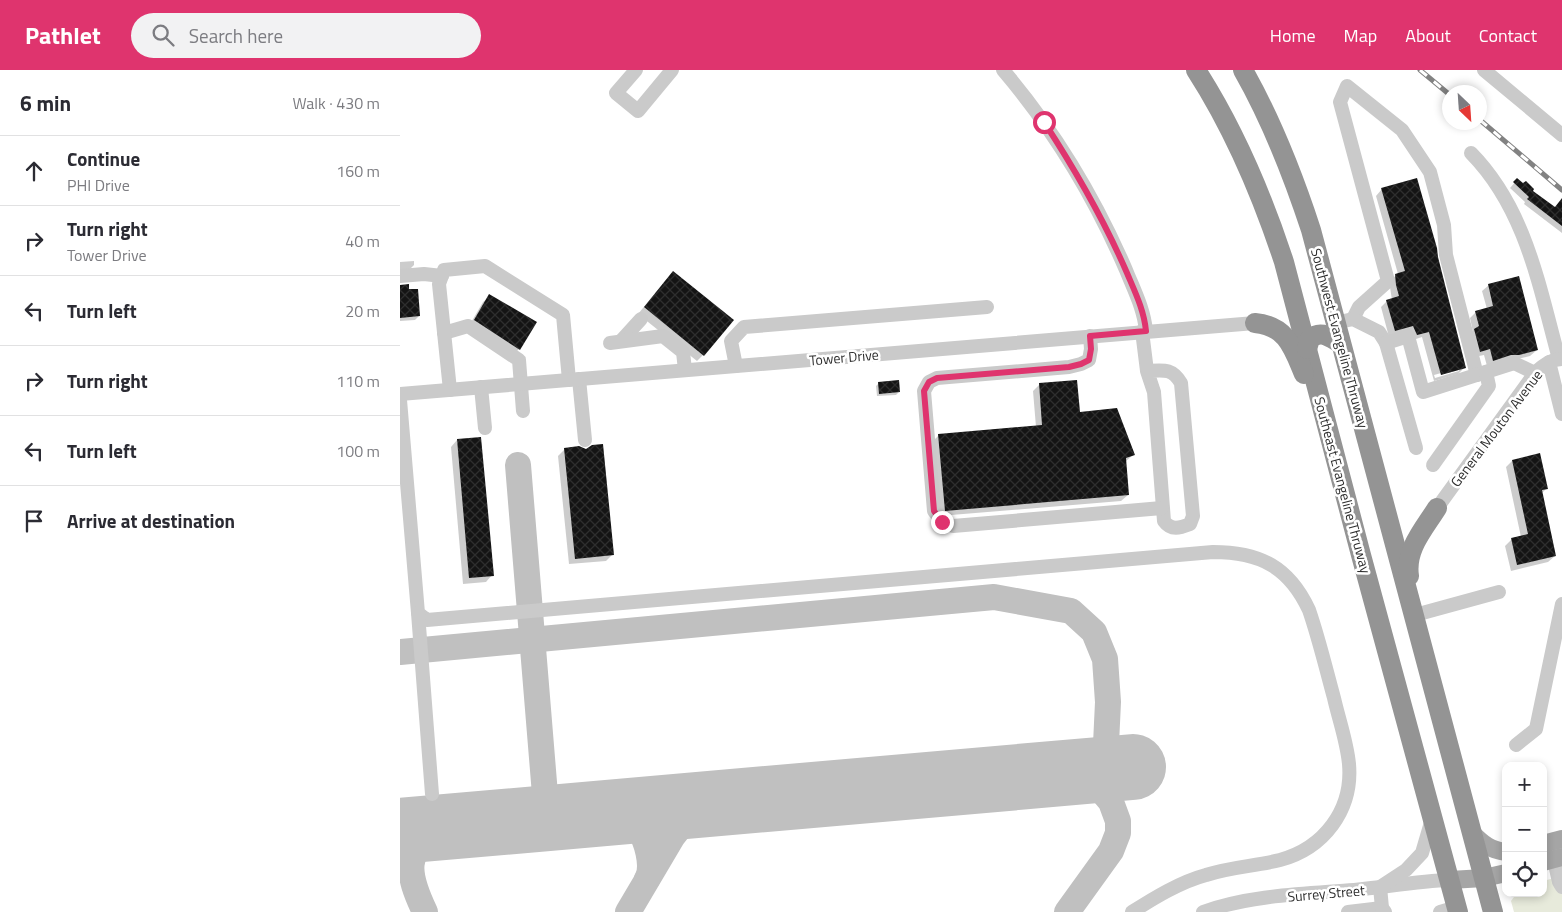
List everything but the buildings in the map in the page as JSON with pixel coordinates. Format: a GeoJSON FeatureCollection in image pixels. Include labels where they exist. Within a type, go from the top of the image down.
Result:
{"type":"FeatureCollection","features":[{"type":"Feature","properties":{"kind":"highway","name":"Southeast Evangeline Thruway"},"geometry":{"type":"LineString","coordinates":[[1196,70],[1238,146],[1255,183],[1284,262],[1450,880],[1452,910]]}},
{"type":"Feature","properties":{"kind":"highway","name":"Southwest Evangeline Thruway"},"geometry":{"type":"LineString","coordinates":[[1243,70],[1271,123],[1289,166],[1344,320],[1341,349],[1415,615]]}},
{"type":"Feature","properties":{"kind":"highway"},"geometry":{"type":"LineString","coordinates":[[1255,323],[1314,309],[1323,312],[1328,317],[1341,349]]}},
{"type":"Feature","properties":{"kind":"highway"},"geometry":{"type":"LineString","coordinates":[[1255,323],[1275,328],[1288,340],[1328,430]]}},
{"type":"Feature","properties":{"kind":"highway"},"geometry":{"type":"LineString","coordinates":[[1307,349],[1310,338],[1320,333],[1328,336],[1341,349]]}},
{"type":"Feature","properties":{"kind":"highway"},"geometry":{"type":"LineString","coordinates":[[1384,506],[1397,521],[1412,525],[1422,521],[1437,508]]}},
{"type":"Feature","properties":{"kind":"highway"},"geometry":{"type":"LineString","coordinates":[[1437,508],[1411,548],[1408,571],[1415,615],[1493,912]]}},
{"type":"Feature","properties":{"kind":"main road"},"geometry":{"type":"LineString","coordinates":[[1472,833],[1484,845],[1502,851]]}},
{"type":"Feature","properties":{"kind":"main road"},"geometry":{"type":"LineString","coordinates":[[1547,843],[1562,839]]}},
{"type":"Feature","properties":{"kind":"main road"},"geometry":{"type":"LineString","coordinates":[[1450,880],[1484,878],[1502,874]]}},
{"type":"Feature","properties":{"kind":"street"},"geometry":{"type":"LineString","coordinates":[[636,70],[616,94],[638,111],[672,70]]}},
{"type":"Feature","properties":{"kind":"street"},"geometry":{"type":"LineString","coordinates":[[1003,70],[1044,122],[1087,190],[1113,240],[1145,318],[1147,371],[1154,392],[1164,521],[1167,526],[1179,529],[1190,524],[1193,516],[1181,383],[1176,374],[1165,370],[1147,371]]}},
{"type":"Feature","properties":{"kind":"street"},"geometry":{"type":"LineString","coordinates":[[1484,70],[1562,135]]}},
{"type":"Feature","properties":{"kind":"street"},"geometry":{"type":"LineString","coordinates":[[1344,320],[1388,282],[1340,102],[1347,86],[1402,130],[1430,172],[1444,225],[1446,255],[1482,373],[1490,386],[1433,465]]}},
{"type":"Feature","properties":{"kind":"street"},"geometry":{"type":"LineString","coordinates":[[1471,154],[1495,180],[1521,229],[1530,254],[1557,360],[1562,414]]}},
{"type":"Feature","properties":{"kind":"street"},"geometry":{"type":"LineString","coordinates":[[450,390],[439,284],[444,270],[485,266],[563,315],[585,440]]}},
{"type":"Feature","properties":{"kind":"street"},"geometry":{"type":"LineString","coordinates":[[400,276],[424,274],[442,276]]}},
{"type":"Feature","properties":{"kind":"street"},"geometry":{"type":"LineString","coordinates":[[736,366],[731,341],[744,327],[987,307]]}},
{"type":"Feature","properties":{"kind":"street"},"geometry":{"type":"LineString","coordinates":[[641,319],[616,342],[663,336],[683,352],[685,370]]}},
{"type":"Feature","properties":{"kind":"street"},"geometry":{"type":"LineString","coordinates":[[1344,320],[1379,332],[1386,343],[1416,448]]}},
{"type":"Feature","properties":{"kind":"street","name":"Tower Drive"},"geometry":{"type":"LineString","coordinates":[[400,394],[1255,323]]}},
{"type":"Feature","properties":{"kind":"street"},"geometry":{"type":"LineString","coordinates":[[444,332],[468,326],[519,360],[523,411]]}},
{"type":"Feature","properties":{"kind":"street"},"geometry":{"type":"LineString","coordinates":[[1090,336],[1091,349],[1089,360],[1081,364],[1069,367],[937,378],[929,382],[924,391],[934,511],[942,522],[953,526],[1162,508]]}},
{"type":"Feature","properties":{"kind":"street"},"geometry":{"type":"LineString","coordinates":[[1386,343],[1408,336],[1423,392],[1514,363],[1535,373]]}},
{"type":"Feature","properties":{"kind":"street","name":"General Mouton Avenue"},"geometry":{"type":"LineString","coordinates":[[1437,508],[1535,373],[1542,366],[1557,360]]}},
{"type":"Feature","properties":{"kind":"street"},"geometry":{"type":"LineString","coordinates":[[481,387],[485,428]]}},
{"type":"Feature","properties":{"kind":"street"},"geometry":{"type":"LineString","coordinates":[[400,400],[432,794]]}},
{"type":"Feature","properties":{"kind":"street"},"geometry":{"type":"LineString","coordinates":[[418,613],[427,620],[434,620],[1213,552],[1251,555],[1267,562],[1291,581],[1302,593],[1310,610],[1347,748],[1350,781],[1347,797],[1333,826],[1311,847],[1280,860],[1205,875],[1147,902],[1132,912]]}},
{"type":"Feature","properties":{"kind":"street"},"geometry":{"type":"LineString","coordinates":[[1415,615],[1499,592]]}},
{"type":"Feature","properties":{"kind":"street"},"geometry":{"type":"LineString","coordinates":[[1516,745],[1536,729],[1562,604]]}},
{"type":"Feature","properties":{"kind":"street"},"geometry":{"type":"LineString","coordinates":[[1345,891],[1348,912],[1384,910],[1380,887],[1406,870],[1422,854],[1432,816]]}},
{"type":"Feature","properties":{"kind":"street"},"geometry":{"type":"LineString","coordinates":[[1553,860],[1562,887]]}},
{"type":"Feature","properties":{"kind":"street","name":"Surrey Street"},"geometry":{"type":"LineString","coordinates":[[1203,912],[1235,903],[1450,880]]}},
{"type":"Feature","properties":{"kind":"shaded area"},"geometry":{"type":"Polygon","coordinates":[[[1562,876],[1562,912],[1514,912],[1511,901],[1514,897],[1547,897],[1547,880],[1562,876]]]}},
{"type":"Feature","properties":{"kind":"taxiway"},"geometry":{"type":"LineString","coordinates":[[518,465],[547,819]]}},
{"type":"Feature","properties":{"kind":"taxiway"},"geometry":{"type":"LineString","coordinates":[[400,652],[994,597],[1071,611],[1094,632],[1105,659],[1108,702],[1106,744],[1085,771],[1111,802],[1118,821],[1118,833],[1111,851],[1067,912]]}},
{"type":"Feature","properties":{"kind":"taxiway"},"geometry":{"type":"LineString","coordinates":[[628,912],[678,830],[693,816],[719,803]]}},
{"type":"Feature","properties":{"kind":"taxiway"},"geometry":{"type":"LineString","coordinates":[[606,813],[623,819],[638,829],[647,846],[650,861],[647,879]]}},
{"type":"Feature","properties":{"kind":"taxiway"},"geometry":{"type":"LineString","coordinates":[[425,912],[414,886],[412,874],[414,854],[420,845],[444,827]]}},
{"type":"Feature","properties":{"kind":"runway"},"geometry":{"type":"LineString","coordinates":[[400,831],[1133,767]]}},
{"type":"Feature","properties":{"kind":"railway"},"geometry":{"type":"LineString","coordinates":[[1420,70],[1442,88]]}},
{"type":"Feature","properties":{"kind":"railway"},"geometry":{"type":"LineString","coordinates":[[1487,126],[1562,190]]}},
{"type":"Feature","properties":{"kind":"route"},"geometry":{"type":"LineString","coordinates":[[942,522],[934,511],[924,391],[929,382],[937,378],[1069,367],[1089,360],[1091,349],[1090,336],[1146,331],[1145,318],[1113,240],[1087,190],[1044,122]]}}]}
